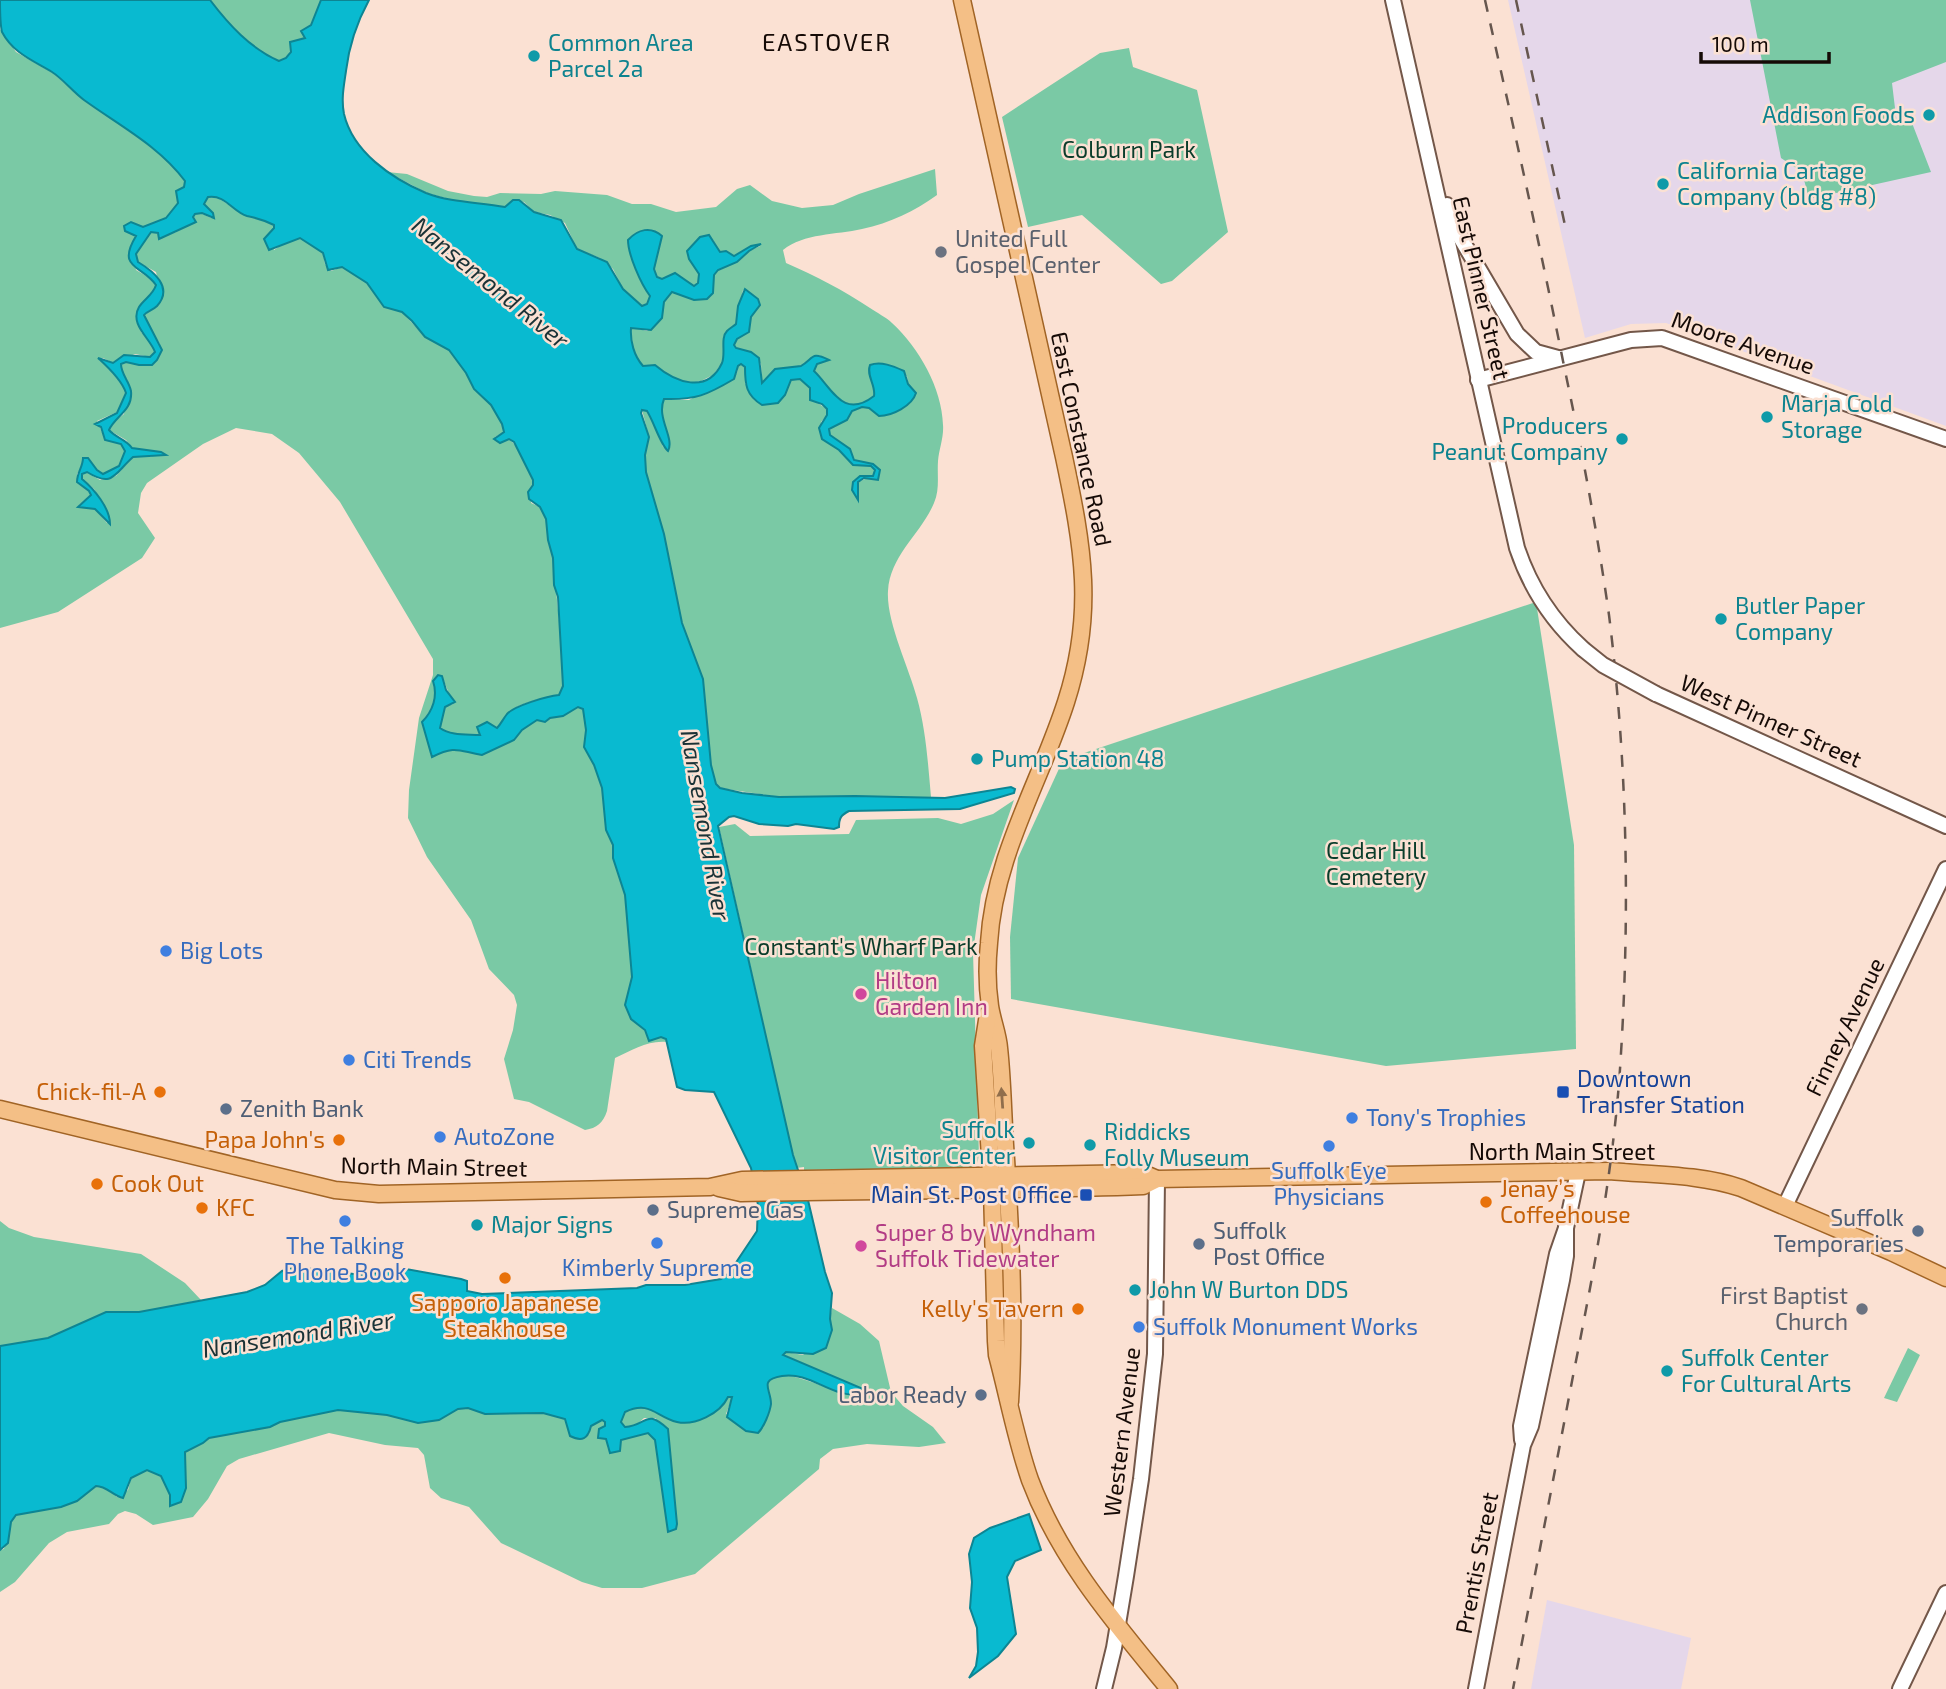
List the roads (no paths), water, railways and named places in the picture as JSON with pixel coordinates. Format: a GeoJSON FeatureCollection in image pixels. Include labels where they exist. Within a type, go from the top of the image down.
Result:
{"type":"FeatureCollection","features":[{"type":"Feature","properties":{"kind":"main road","name":"East Constance Road"},"geometry":{"type":"LineString","coordinates":[[962,0],[1070,483],[1084,573],[1082,628],[1073,678],[1059,723],[1011,841],[994,900],[988,953],[990,1005],[999,1046],[997,1355],[1024,1461],[1049,1522],[1080,1577],[1169,1689]]}},
{"type":"Feature","properties":{"kind":"main road","name":"North Main Street"},"geometry":{"type":"LineString","coordinates":[[0,1109],[335,1190],[379,1194],[1000,1182],[1143,1173],[1157,1179],[1609,1171],[1716,1181],[1741,1188],[1946,1278]]}},
{"type":"Feature","properties":{"kind":"street","name":"East Pinner Street"},"geometry":{"type":"LineString","coordinates":[[1393,0],[1517,548],[1542,602],[1583,649]]}},
{"type":"Feature","properties":{"kind":"street"},"geometry":{"type":"LineString","coordinates":[[1417,105],[1451,218],[1482,277],[1522,341],[1536,352],[1563,359]]}},
{"type":"Feature","properties":{"kind":"street","name":"Moore Avenue"},"geometry":{"type":"LineString","coordinates":[[1478,380],[1642,337],[1662,338],[1946,439]]}},
{"type":"Feature","properties":{"kind":"street","name":"West Pinner Street"},"geometry":{"type":"LineString","coordinates":[[1583,649],[1615,673],[1656,694],[1946,826]]}},
{"type":"Feature","properties":{"kind":"street","name":"Finney Avenue"},"geometry":{"type":"LineString","coordinates":[[1785,1206],[1946,869]]}},
{"type":"Feature","properties":{"kind":"street","name":"Prentis Street"},"geometry":{"type":"LineString","coordinates":[[1476,1689],[1523,1445],[1521,1426],[1557,1254],[1566,1228],[1578,1172]]}},
{"type":"Feature","properties":{"kind":"street","name":"Western Avenue"},"geometry":{"type":"LineString","coordinates":[[1104,1689],[1118,1626],[1155,1354],[1157,1179]]}},
{"type":"Feature","properties":{"kind":"street"},"geometry":{"type":"LineString","coordinates":[[1900,1689],[1946,1593]]}},
{"type":"Feature","properties":{"kind":"water","name":"Nansemond River"},"geometry":{"type":"Polygon","coordinates":[[[0,0],[210,0],[241,35],[259,50],[279,61],[291,52],[290,42],[305,38],[301,31],[311,25],[321,0],[369,0],[349,52],[343,92],[344,114],[349,128],[365,152],[400,180],[426,193],[456,201],[505,207],[513,200],[519,200],[534,212],[561,220],[577,249],[607,262],[623,289],[642,306],[647,304],[650,296],[630,253],[628,240],[636,233],[649,230],[662,236],[654,269],[657,277],[662,279],[675,273],[694,286],[698,283],[699,274],[687,251],[700,237],[709,235],[720,252],[726,251],[734,256],[751,246],[761,244],[737,262],[718,270],[714,275],[713,293],[707,299],[694,300],[672,292],[664,302],[662,318],[651,330],[631,328],[633,348],[643,366],[655,365],[672,376],[690,382],[708,379],[716,373],[722,363],[725,334],[736,324],[738,306],[745,289],[758,299],[760,305],[751,317],[749,332],[737,339],[734,345],[759,358],[762,383],[775,369],[801,366],[819,356],[829,360],[817,364],[814,371],[839,399],[846,403],[863,403],[874,396],[869,369],[870,365],[874,364],[904,371],[908,384],[916,393],[906,406],[895,412],[879,416],[869,408],[862,407],[852,411],[847,420],[829,429],[830,435],[850,449],[854,460],[873,464],[880,470],[878,480],[864,478],[858,482],[858,500],[852,490],[853,482],[860,476],[873,476],[875,470],[871,466],[853,465],[839,450],[822,439],[819,428],[827,415],[827,409],[810,400],[810,388],[800,379],[791,380],[785,395],[778,403],[762,405],[750,393],[746,384],[745,367],[741,364],[734,379],[708,393],[685,399],[664,399],[662,413],[670,446],[668,451],[647,411],[642,410],[641,413],[649,437],[645,455],[646,472],[664,534],[682,623],[703,679],[711,765],[716,784],[720,788],[742,793],[779,797],[945,798],[1011,787],[1015,789],[1014,793],[960,809],[849,811],[841,817],[839,827],[834,829],[796,824],[759,824],[734,816],[718,826],[793,1155],[808,1200],[832,1293],[832,1330],[826,1348],[813,1354],[786,1352],[783,1355],[861,1388],[860,1394],[850,1394],[840,1393],[802,1377],[782,1376],[770,1380],[768,1386],[771,1404],[758,1433],[746,1431],[727,1417],[732,1397],[728,1397],[719,1409],[706,1417],[684,1423],[670,1420],[647,1409],[625,1412],[621,1422],[625,1427],[650,1419],[668,1429],[676,1529],[668,1532],[655,1440],[648,1433],[621,1440],[620,1451],[610,1453],[606,1439],[598,1438],[599,1429],[605,1426],[602,1420],[591,1426],[584,1438],[578,1439],[570,1436],[565,1419],[543,1413],[485,1414],[468,1408],[458,1409],[439,1420],[418,1423],[387,1415],[338,1410],[280,1422],[270,1427],[209,1438],[185,1452],[186,1488],[181,1502],[170,1506],[170,1495],[161,1476],[147,1470],[131,1478],[123,1498],[96,1486],[77,1501],[61,1507],[16,1515],[11,1522],[8,1543],[0,1550],[0,1346],[48,1338],[106,1312],[139,1312],[247,1292],[265,1285],[282,1271],[296,1267],[362,1275],[406,1269],[461,1279],[467,1281],[467,1291],[482,1294],[685,1285],[721,1279],[729,1273],[757,1231],[758,1205],[751,1168],[714,1092],[677,1087],[666,1039],[661,1037],[649,1041],[645,1030],[631,1019],[625,1005],[632,977],[625,895],[613,858],[613,845],[606,830],[602,788],[584,747],[586,730],[583,709],[578,707],[545,722],[537,720],[522,730],[514,740],[482,755],[452,750],[432,757],[422,722],[433,703],[433,681],[438,675],[442,676],[446,690],[455,702],[445,707],[440,728],[459,734],[480,735],[477,727],[487,722],[497,728],[511,711],[531,702],[559,695],[563,686],[553,558],[546,519],[540,507],[529,499],[528,492],[533,480],[514,442],[509,439],[500,443],[494,439],[504,432],[502,424],[491,405],[474,389],[449,350],[425,337],[402,312],[384,307],[367,283],[342,267],[328,270],[323,253],[300,238],[269,250],[264,239],[274,225],[242,214],[219,198],[208,197],[204,204],[214,218],[202,213],[195,214],[193,217],[196,222],[159,239],[158,233],[151,232],[136,254],[138,262],[155,275],[162,286],[162,299],[144,315],[162,350],[152,365],[126,362],[121,364],[130,387],[131,398],[109,430],[132,448],[166,455],[133,457],[108,479],[87,472],[82,474],[82,479],[104,505],[110,524],[95,509],[78,507],[91,495],[77,482],[83,458],[88,458],[103,474],[119,466],[125,451],[121,444],[105,440],[101,427],[95,424],[117,413],[126,393],[118,379],[98,358],[113,363],[124,355],[150,357],[155,352],[138,325],[137,313],[156,285],[130,261],[129,255],[136,236],[125,231],[124,226],[131,222],[143,227],[166,218],[178,203],[176,191],[184,187],[185,181],[151,147],[12,45],[2,32],[0,0]]]}},
{"type":"Feature","properties":{"kind":"water"},"geometry":{"type":"Polygon","coordinates":[[[1029,1514],[1041,1550],[1015,1561],[1007,1577],[1016,1634],[998,1656],[969,1678],[976,1666],[978,1652],[977,1628],[970,1608],[972,1582],[969,1554],[974,1538],[990,1528],[1029,1514]]]}},
{"type":"Feature","properties":{"kind":"railway"},"geometry":{"type":"LineString","coordinates":[[1485,0],[1554,316],[1599,551],[1609,615],[1620,724],[1626,889],[1624,998],[1618,1094],[1609,1175],[1589,1296],[1513,1689]]}},
{"type":"Feature","properties":{"kind":"railway"},"geometry":{"type":"LineString","coordinates":[[1516,0],[1566,230]]}},
{"type":"Feature","properties":{"kind":"place","name":"Common Area Parcel 2a"},"geometry":{"type":"Point","coordinates":[534,56]}},
{"type":"Feature","properties":{"kind":"place","name":"Addison Foods"},"geometry":{"type":"Point","coordinates":[1929,115]}},
{"type":"Feature","properties":{"kind":"place","name":"California Cartage Company (bldg #8)"},"geometry":{"type":"Point","coordinates":[1663,184]}},
{"type":"Feature","properties":{"kind":"place","name":"United Full Gospel Center"},"geometry":{"type":"Point","coordinates":[941,252]}},
{"type":"Feature","properties":{"kind":"place","name":"Marja Cold Storage"},"geometry":{"type":"Point","coordinates":[1767,417]}},
{"type":"Feature","properties":{"kind":"place","name":"Producers Peanut Company"},"geometry":{"type":"Point","coordinates":[1622,439]}},
{"type":"Feature","properties":{"kind":"place","name":"Butler Paper Company"},"geometry":{"type":"Point","coordinates":[1721,619]}},
{"type":"Feature","properties":{"kind":"place","name":"Pump Station 48"},"geometry":{"type":"Point","coordinates":[977,759]}},
{"type":"Feature","properties":{"kind":"place","name":"Big Lots"},"geometry":{"type":"Point","coordinates":[166,951]}},
{"type":"Feature","properties":{"kind":"place","name":"Hilton Garden Inn"},"geometry":{"type":"Point","coordinates":[861,994]}},
{"type":"Feature","properties":{"kind":"place","name":"Citi Trends"},"geometry":{"type":"Point","coordinates":[349,1060]}},
{"type":"Feature","properties":{"kind":"place","name":"Chick-fil-A"},"geometry":{"type":"Point","coordinates":[160,1092]}},
{"type":"Feature","properties":{"kind":"place","name":"Downtown Transfer Station"},"geometry":{"type":"Point","coordinates":[1563,1092]}},
{"type":"Feature","properties":{"kind":"place","name":"Zenith Bank"},"geometry":{"type":"Point","coordinates":[226,1109]}},
{"type":"Feature","properties":{"kind":"place","name":"Tony's Trophies"},"geometry":{"type":"Point","coordinates":[1352,1118]}},
{"type":"Feature","properties":{"kind":"place","name":"AutoZone"},"geometry":{"type":"Point","coordinates":[440,1137]}},
{"type":"Feature","properties":{"kind":"place","name":"Papa John's"},"geometry":{"type":"Point","coordinates":[339,1140]}},
{"type":"Feature","properties":{"kind":"place","name":"Suffolk Visitor Center"},"geometry":{"type":"Point","coordinates":[1029,1143]}},
{"type":"Feature","properties":{"kind":"place","name":"Riddicks Folly Museum"},"geometry":{"type":"Point","coordinates":[1090,1145]}},
{"type":"Feature","properties":{"kind":"place","name":"Suffolk Eye Physicians"},"geometry":{"type":"Point","coordinates":[1329,1146]}},
{"type":"Feature","properties":{"kind":"place","name":"Cook Out"},"geometry":{"type":"Point","coordinates":[97,1184]}},
{"type":"Feature","properties":{"kind":"place","name":"Main St. Post Office"},"geometry":{"type":"Point","coordinates":[1086,1195]}},
{"type":"Feature","properties":{"kind":"place","name":"Jenay’s Coffeehouse"},"geometry":{"type":"Point","coordinates":[1486,1202]}},
{"type":"Feature","properties":{"kind":"place","name":"KFC"},"geometry":{"type":"Point","coordinates":[202,1208]}},
{"type":"Feature","properties":{"kind":"place","name":"Supreme Gas"},"geometry":{"type":"Point","coordinates":[653,1210]}},
{"type":"Feature","properties":{"kind":"place","name":"The Talking Phone Book"},"geometry":{"type":"Point","coordinates":[345,1221]}},
{"type":"Feature","properties":{"kind":"place","name":"Major Signs"},"geometry":{"type":"Point","coordinates":[477,1225]}},
{"type":"Feature","properties":{"kind":"place","name":"Suffolk Temporaries"},"geometry":{"type":"Point","coordinates":[1918,1231]}},
{"type":"Feature","properties":{"kind":"place","name":"Kimberly Supreme"},"geometry":{"type":"Point","coordinates":[657,1243]}},
{"type":"Feature","properties":{"kind":"place","name":"Suffolk Post Office"},"geometry":{"type":"Point","coordinates":[1199,1244]}},
{"type":"Feature","properties":{"kind":"place","name":"Super 8 by Wyndham Suffolk Tidewater"},"geometry":{"type":"Point","coordinates":[861,1246]}},
{"type":"Feature","properties":{"kind":"place","name":"Sapporo Japanese Steakhouse"},"geometry":{"type":"Point","coordinates":[505,1278]}},
{"type":"Feature","properties":{"kind":"place","name":"John W Burton DDS"},"geometry":{"type":"Point","coordinates":[1135,1290]}},
{"type":"Feature","properties":{"kind":"place","name":"Kelly's Tavern"},"geometry":{"type":"Point","coordinates":[1078,1309]}},
{"type":"Feature","properties":{"kind":"place","name":"First Baptist Church"},"geometry":{"type":"Point","coordinates":[1862,1309]}},
{"type":"Feature","properties":{"kind":"place","name":"Suffolk Monument Works"},"geometry":{"type":"Point","coordinates":[1139,1327]}},
{"type":"Feature","properties":{"kind":"place","name":"Suffolk Center For Cultural Arts"},"geometry":{"type":"Point","coordinates":[1667,1371]}},
{"type":"Feature","properties":{"kind":"place","name":"Labor Ready"},"geometry":{"type":"Point","coordinates":[981,1395]}},
{"type":"Feature","properties":{"kind":"district","name":"EASTOVER"},"geometry":{"type":"Point","coordinates":[827,43]}},
{"type":"Feature","properties":{"kind":"park label","name":"Colburn Park"},"geometry":{"type":"Point","coordinates":[1129,150]}},
{"type":"Feature","properties":{"kind":"park label","name":"Cedar Hill Cemetery"},"geometry":{"type":"Point","coordinates":[1376,864]}},
{"type":"Feature","properties":{"kind":"park label","name":"Constant's Wharf Park"},"geometry":{"type":"Point","coordinates":[861,947]}}]}
